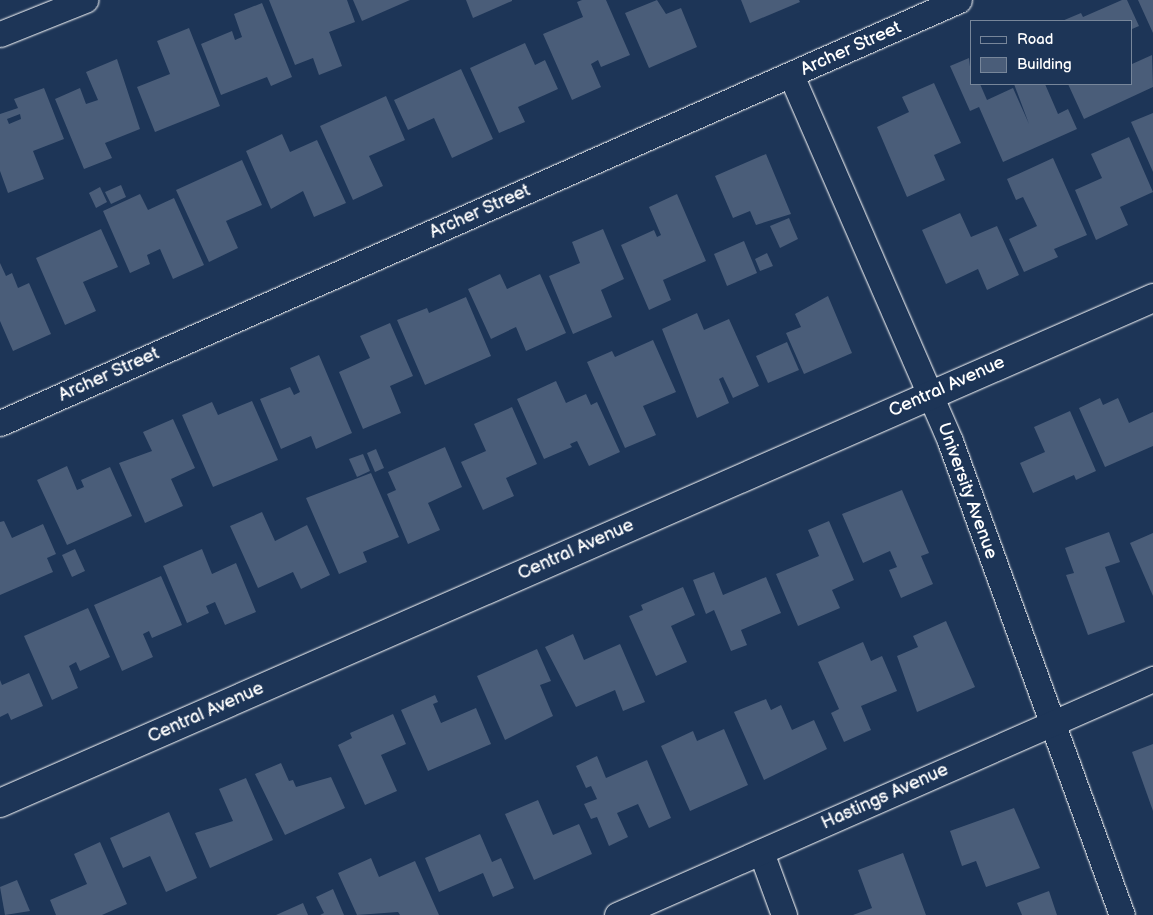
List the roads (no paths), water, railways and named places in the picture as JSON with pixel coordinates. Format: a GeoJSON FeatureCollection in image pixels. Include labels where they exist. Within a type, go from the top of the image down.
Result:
{"type":"FeatureCollection","features":[{"type":"Feature","properties":{"kind":"street"},"geometry":{"type":"LineString","coordinates":[[0,34],[85,0]]}},
{"type":"Feature","properties":{"kind":"street","name":"Archer Street"},"geometry":{"type":"LineString","coordinates":[[0,423],[959,0]]}},
{"type":"Feature","properties":{"kind":"street","name":"University Avenue"},"geometry":{"type":"LineString","coordinates":[[791,75],[931,394],[1122,915]]}},
{"type":"Feature","properties":{"kind":"street","name":"Central Avenue"},"geometry":{"type":"LineString","coordinates":[[0,803],[1153,298]]}},
{"type":"Feature","properties":{"kind":"street","name":"Hastings Avenue"},"geometry":{"type":"LineString","coordinates":[[617,915],[1153,679]]}},
{"type":"Feature","properties":{"kind":"street"},"geometry":{"type":"LineString","coordinates":[[761,852],[784,915]]}}]}
